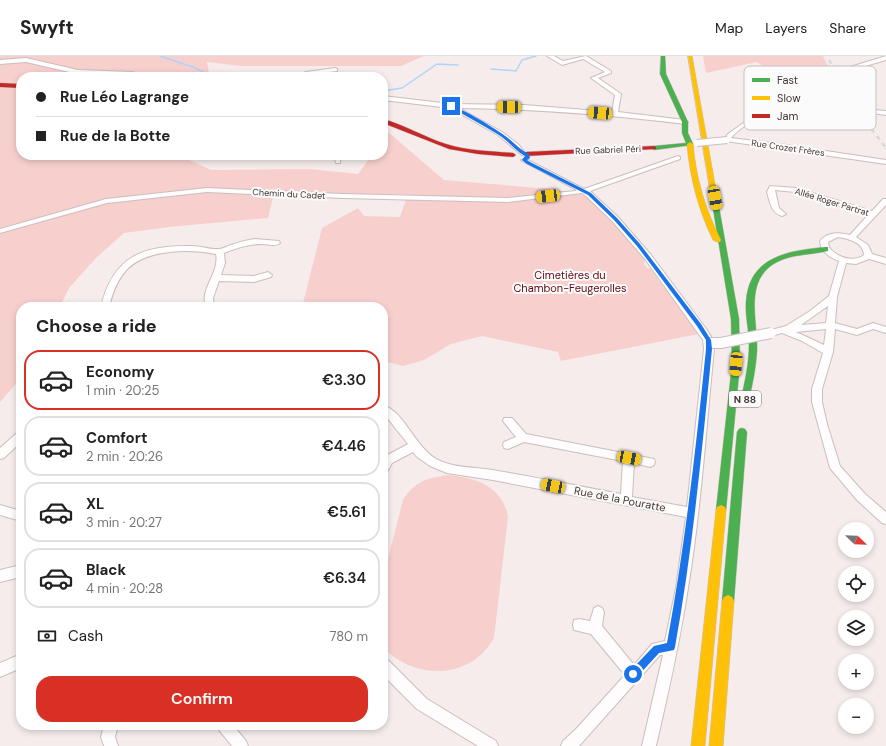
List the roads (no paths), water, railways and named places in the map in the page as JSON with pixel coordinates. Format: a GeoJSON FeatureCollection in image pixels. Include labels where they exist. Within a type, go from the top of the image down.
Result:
{"type":"FeatureCollection","features":[{"type":"Feature","properties":{"kind":"main road"},"geometry":{"type":"LineString","coordinates":[[663,56],[663,74],[685,122],[686,133],[694,144],[692,165],[701,207],[725,257]]}},
{"type":"Feature","properties":{"kind":"main road","name":"N 88"},"geometry":{"type":"LineString","coordinates":[[690,56],[735,319],[736,364],[698,746]]}},
{"type":"Feature","properties":{"kind":"main road"},"geometry":{"type":"LineString","coordinates":[[698,56],[734,261]]}},
{"type":"Feature","properties":{"kind":"main road"},"geometry":{"type":"LineString","coordinates":[[0,85],[16,86]]}},
{"type":"Feature","properties":{"kind":"main road","name":"Rue Gabriel Péri"},"geometry":{"type":"LineString","coordinates":[[388,122],[400,125],[442,145],[457,149],[521,155],[630,150],[694,144]]}},
{"type":"Feature","properties":{"kind":"main road","name":"N 88"},"geometry":{"type":"LineString","coordinates":[[742,298],[746,332],[747,361],[744,402],[754,350],[750,301],[751,287],[755,277],[761,269],[770,262],[781,257],[805,251],[825,249]]}},
{"type":"Feature","properties":{"kind":"main road","name":"N 88"},"geometry":{"type":"LineString","coordinates":[[716,746],[743,420]]}},
{"type":"Feature","properties":{"kind":"street"},"geometry":{"type":"LineString","coordinates":[[550,56],[561,63],[584,57],[609,72],[594,78],[618,94],[615,114]]}},
{"type":"Feature","properties":{"kind":"street"},"geometry":{"type":"LineString","coordinates":[[859,66],[886,58]]}},
{"type":"Feature","properties":{"kind":"street"},"geometry":{"type":"LineString","coordinates":[[0,62],[26,60],[78,72]]}},
{"type":"Feature","properties":{"kind":"street"},"geometry":{"type":"LineString","coordinates":[[328,72],[335,70]]}},
{"type":"Feature","properties":{"kind":"street"},"geometry":{"type":"LineString","coordinates":[[388,99],[451,106],[524,107],[615,114],[685,122]]}},
{"type":"Feature","properties":{"kind":"street"},"geometry":{"type":"LineString","coordinates":[[451,106],[500,134],[519,149],[521,155],[582,190],[594,199],[629,234],[699,325],[706,335],[709,343],[692,513],[682,587],[671,647],[648,746]]}},
{"type":"Feature","properties":{"kind":"street"},"geometry":{"type":"LineString","coordinates":[[876,112],[886,113]]}},
{"type":"Feature","properties":{"kind":"street"},"geometry":{"type":"LineString","coordinates":[[727,140],[730,135],[744,125]]}},
{"type":"Feature","properties":{"kind":"street","name":"Rue Crozet Frères"},"geometry":{"type":"LineString","coordinates":[[694,144],[727,140],[773,145],[886,162]]}},
{"type":"Feature","properties":{"kind":"street","name":"Chemin du Cadet"},"geometry":{"type":"LineString","coordinates":[[0,231],[106,201],[207,190],[343,196],[508,200],[575,193],[678,158]]}},
{"type":"Feature","properties":{"kind":"street","name":"Allée Roger Partrat"},"geometry":{"type":"LineString","coordinates":[[782,214],[776,209],[771,192],[773,188],[796,190],[873,214]]}},
{"type":"Feature","properties":{"kind":"street"},"geometry":{"type":"LineString","coordinates":[[852,238],[886,201]]}},
{"type":"Feature","properties":{"kind":"street"},"geometry":{"type":"LineString","coordinates":[[838,235],[852,238],[865,246],[868,256],[866,259],[856,262],[843,260],[829,253],[825,249],[824,245],[827,238],[838,235]]}},
{"type":"Feature","properties":{"kind":"street"},"geometry":{"type":"LineString","coordinates":[[107,302],[113,282],[126,265],[134,258],[150,252],[207,248],[220,252],[240,244],[255,241],[266,240],[276,243]]}},
{"type":"Feature","properties":{"kind":"street"},"geometry":{"type":"LineString","coordinates":[[208,302],[208,298],[221,265],[220,252]]}},
{"type":"Feature","properties":{"kind":"street"},"geometry":{"type":"LineString","coordinates":[[868,256],[886,260]]}},
{"type":"Feature","properties":{"kind":"street"},"geometry":{"type":"LineString","coordinates":[[843,260],[830,300],[828,352],[817,389],[817,402],[835,468],[861,497],[886,520]]}},
{"type":"Feature","properties":{"kind":"street"},"geometry":{"type":"LineString","coordinates":[[217,278],[254,279],[268,275]]}},
{"type":"Feature","properties":{"kind":"street"},"geometry":{"type":"LineString","coordinates":[[785,329],[830,300]]}},
{"type":"Feature","properties":{"kind":"street"},"geometry":{"type":"LineString","coordinates":[[709,343],[730,341],[785,329],[835,326],[857,332],[873,326],[886,330]]}},
{"type":"Feature","properties":{"kind":"street"},"geometry":{"type":"LineString","coordinates":[[785,329],[828,352]]}},
{"type":"Feature","properties":{"kind":"street","name":"Rue de la Pouratte"},"geometry":{"type":"LineString","coordinates":[[388,414],[414,446],[427,459],[447,468],[692,513]]}},
{"type":"Feature","properties":{"kind":"street"},"geometry":{"type":"LineString","coordinates":[[508,421],[523,438]]}},
{"type":"Feature","properties":{"kind":"street"},"geometry":{"type":"LineString","coordinates":[[508,444],[523,438],[650,462]]}},
{"type":"Feature","properties":{"kind":"street"},"geometry":{"type":"LineString","coordinates":[[0,455],[16,441]]}},
{"type":"Feature","properties":{"kind":"street"},"geometry":{"type":"LineString","coordinates":[[388,461],[414,446]]}},
{"type":"Feature","properties":{"kind":"street"},"geometry":{"type":"LineString","coordinates":[[626,500],[629,458]]}},
{"type":"Feature","properties":{"kind":"street"},"geometry":{"type":"LineString","coordinates":[[0,510],[16,515]]}},
{"type":"Feature","properties":{"kind":"street"},"geometry":{"type":"LineString","coordinates":[[0,576],[16,573]]}},
{"type":"Feature","properties":{"kind":"street"},"geometry":{"type":"LineString","coordinates":[[595,628],[598,612]]}},
{"type":"Feature","properties":{"kind":"street"},"geometry":{"type":"LineString","coordinates":[[579,625],[595,628],[633,674]]}},
{"type":"Feature","properties":{"kind":"street"},"geometry":{"type":"LineString","coordinates":[[568,746],[581,734],[633,674],[657,649],[671,647]]}},
{"type":"Feature","properties":{"kind":"street"},"geometry":{"type":"LineString","coordinates":[[0,670],[16,663]]}},
{"type":"Feature","properties":{"kind":"street"},"geometry":{"type":"LineString","coordinates":[[388,670],[422,704],[491,746]]}},
{"type":"Feature","properties":{"kind":"street"},"geometry":{"type":"LineString","coordinates":[[110,730],[108,737],[111,746]]}},
{"type":"Feature","properties":{"kind":"street"},"geometry":{"type":"LineString","coordinates":[[228,730],[241,746]]}},
{"type":"Feature","properties":{"kind":"waterway"},"geometry":{"type":"LineString","coordinates":[[160,56],[203,72]]}},
{"type":"Feature","properties":{"kind":"waterway"},"geometry":{"type":"LineString","coordinates":[[491,69],[516,71],[522,60],[536,56]]}},
{"type":"Feature","properties":{"kind":"waterway"},"geometry":{"type":"LineString","coordinates":[[388,90],[402,88],[437,64],[458,65]]}},
{"type":"Feature","properties":{"kind":"railway"},"geometry":{"type":"LineString","coordinates":[[827,56],[832,66]]}},
{"type":"Feature","properties":{"kind":"railway"},"geometry":{"type":"LineString","coordinates":[[872,130],[886,148]]}},
{"type":"Feature","properties":{"kind":"park label","name":"Cimetières du Chambon-Feugerolles"},"geometry":{"type":"Point","coordinates":[570,281]}}]}
